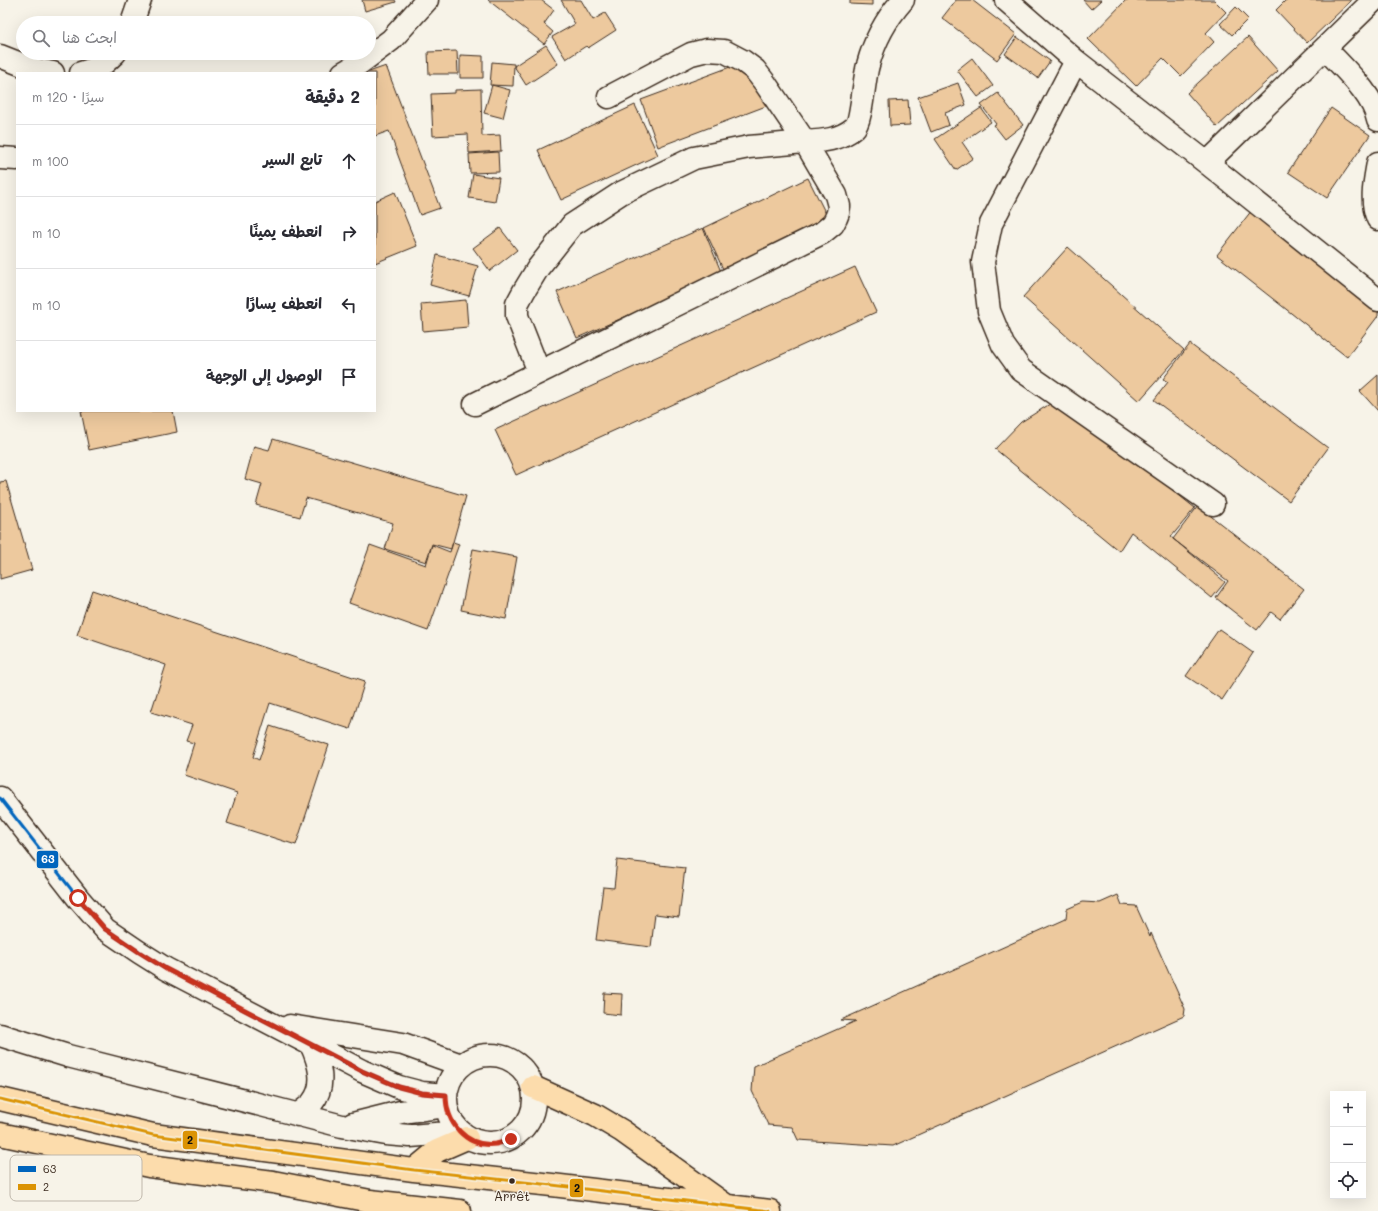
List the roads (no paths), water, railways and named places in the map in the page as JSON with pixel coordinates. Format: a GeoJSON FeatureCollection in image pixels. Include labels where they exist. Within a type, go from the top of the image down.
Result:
{"type":"FeatureCollection","features":[{"type":"Feature","properties":{"kind":"highway"},"geometry":{"type":"LineString","coordinates":[[533,1087],[596,1115],[622,1131],[727,1206]]}},
{"type":"Feature","properties":{"kind":"highway"},"geometry":{"type":"LineString","coordinates":[[0,1099],[154,1135],[414,1170],[770,1211]]}},
{"type":"Feature","properties":{"kind":"highway"},"geometry":{"type":"LineString","coordinates":[[0,1134],[98,1155]]}},
{"type":"Feature","properties":{"kind":"highway"},"geometry":{"type":"LineString","coordinates":[[414,1170],[437,1151],[464,1135]]}},
{"type":"Feature","properties":{"kind":"highway"},"geometry":{"type":"LineString","coordinates":[[142,1164],[273,1182],[370,1201],[460,1211]]}},
{"type":"Feature","properties":{"kind":"street"},"geometry":{"type":"LineString","coordinates":[[134,16],[140,0]]}},
{"type":"Feature","properties":{"kind":"street"},"geometry":{"type":"LineString","coordinates":[[376,51],[391,40],[427,0]]}},
{"type":"Feature","properties":{"kind":"street"},"geometry":{"type":"LineString","coordinates":[[539,372],[517,316],[517,304],[538,268],[572,225],[621,193],[694,158],[749,146],[828,141],[842,136],[855,127],[868,65],[876,42],[903,0]]}},
{"type":"Feature","properties":{"kind":"street"},"geometry":{"type":"LineString","coordinates":[[1006,0],[1076,61],[1207,163],[1378,300]]}},
{"type":"Feature","properties":{"kind":"street"},"geometry":{"type":"LineString","coordinates":[[1207,163],[1374,0]]}},
{"type":"Feature","properties":{"kind":"street"},"geometry":{"type":"LineString","coordinates":[[1325,48],[1368,95],[1378,120]]}},
{"type":"Feature","properties":{"kind":"street"},"geometry":{"type":"LineString","coordinates":[[475,404],[822,233],[832,224],[838,213],[839,206],[836,195],[805,142],[765,83],[755,70],[743,61],[724,51],[707,50],[691,54],[609,97]]}},
{"type":"Feature","properties":{"kind":"street"},"geometry":{"type":"LineString","coordinates":[[0,56],[33,69],[48,72]]}},
{"type":"Feature","properties":{"kind":"street"},"geometry":{"type":"LineString","coordinates":[[83,72],[100,67],[108,60]]}},
{"type":"Feature","properties":{"kind":"street"},"geometry":{"type":"LineString","coordinates":[[345,72],[364,60]]}},
{"type":"Feature","properties":{"kind":"street"},"geometry":{"type":"LineString","coordinates":[[1076,61],[991,224],[983,262],[989,311],[1003,345],[1021,370],[1214,504]]}},
{"type":"Feature","properties":{"kind":"street"},"geometry":{"type":"LineString","coordinates":[[0,158],[16,159]]}},
{"type":"Feature","properties":{"kind":"street"},"geometry":{"type":"LineString","coordinates":[[1378,163],[1374,186],[1374,203],[1378,219]]}},
{"type":"Feature","properties":{"kind":"street"},"geometry":{"type":"LineString","coordinates":[[0,798],[78,898],[105,929],[166,969],[273,1023],[362,1071],[399,1087],[446,1101]]}},
{"type":"Feature","properties":{"kind":"street"},"geometry":{"type":"LineString","coordinates":[[273,1023],[403,1044],[461,1065]]}},
{"type":"Feature","properties":{"kind":"street"},"geometry":{"type":"LineString","coordinates":[[0,1035],[68,1056],[342,1126],[386,1134],[410,1136],[464,1135]]}},
{"type":"Feature","properties":{"kind":"street"},"geometry":{"type":"LineString","coordinates":[[298,1115],[312,1102],[319,1089],[321,1074],[317,1058],[311,1044]]}},
{"type":"Feature","properties":{"kind":"street"},"geometry":{"type":"LineString","coordinates":[[488,1054],[503,1056],[517,1063],[527,1074],[533,1087],[535,1102],[531,1117],[523,1130],[511,1139],[497,1144],[481,1143],[464,1135],[451,1120],[446,1101],[450,1078],[461,1065],[474,1057],[488,1054]]}},
{"type":"Feature","properties":{"kind":"street"},"geometry":{"type":"LineString","coordinates":[[342,1126],[381,1118],[389,1114],[446,1101]]}},
{"type":"Feature","properties":{"kind":"place","name":"Arrêt"},"geometry":{"type":"Point","coordinates":[512,1181]}}]}
